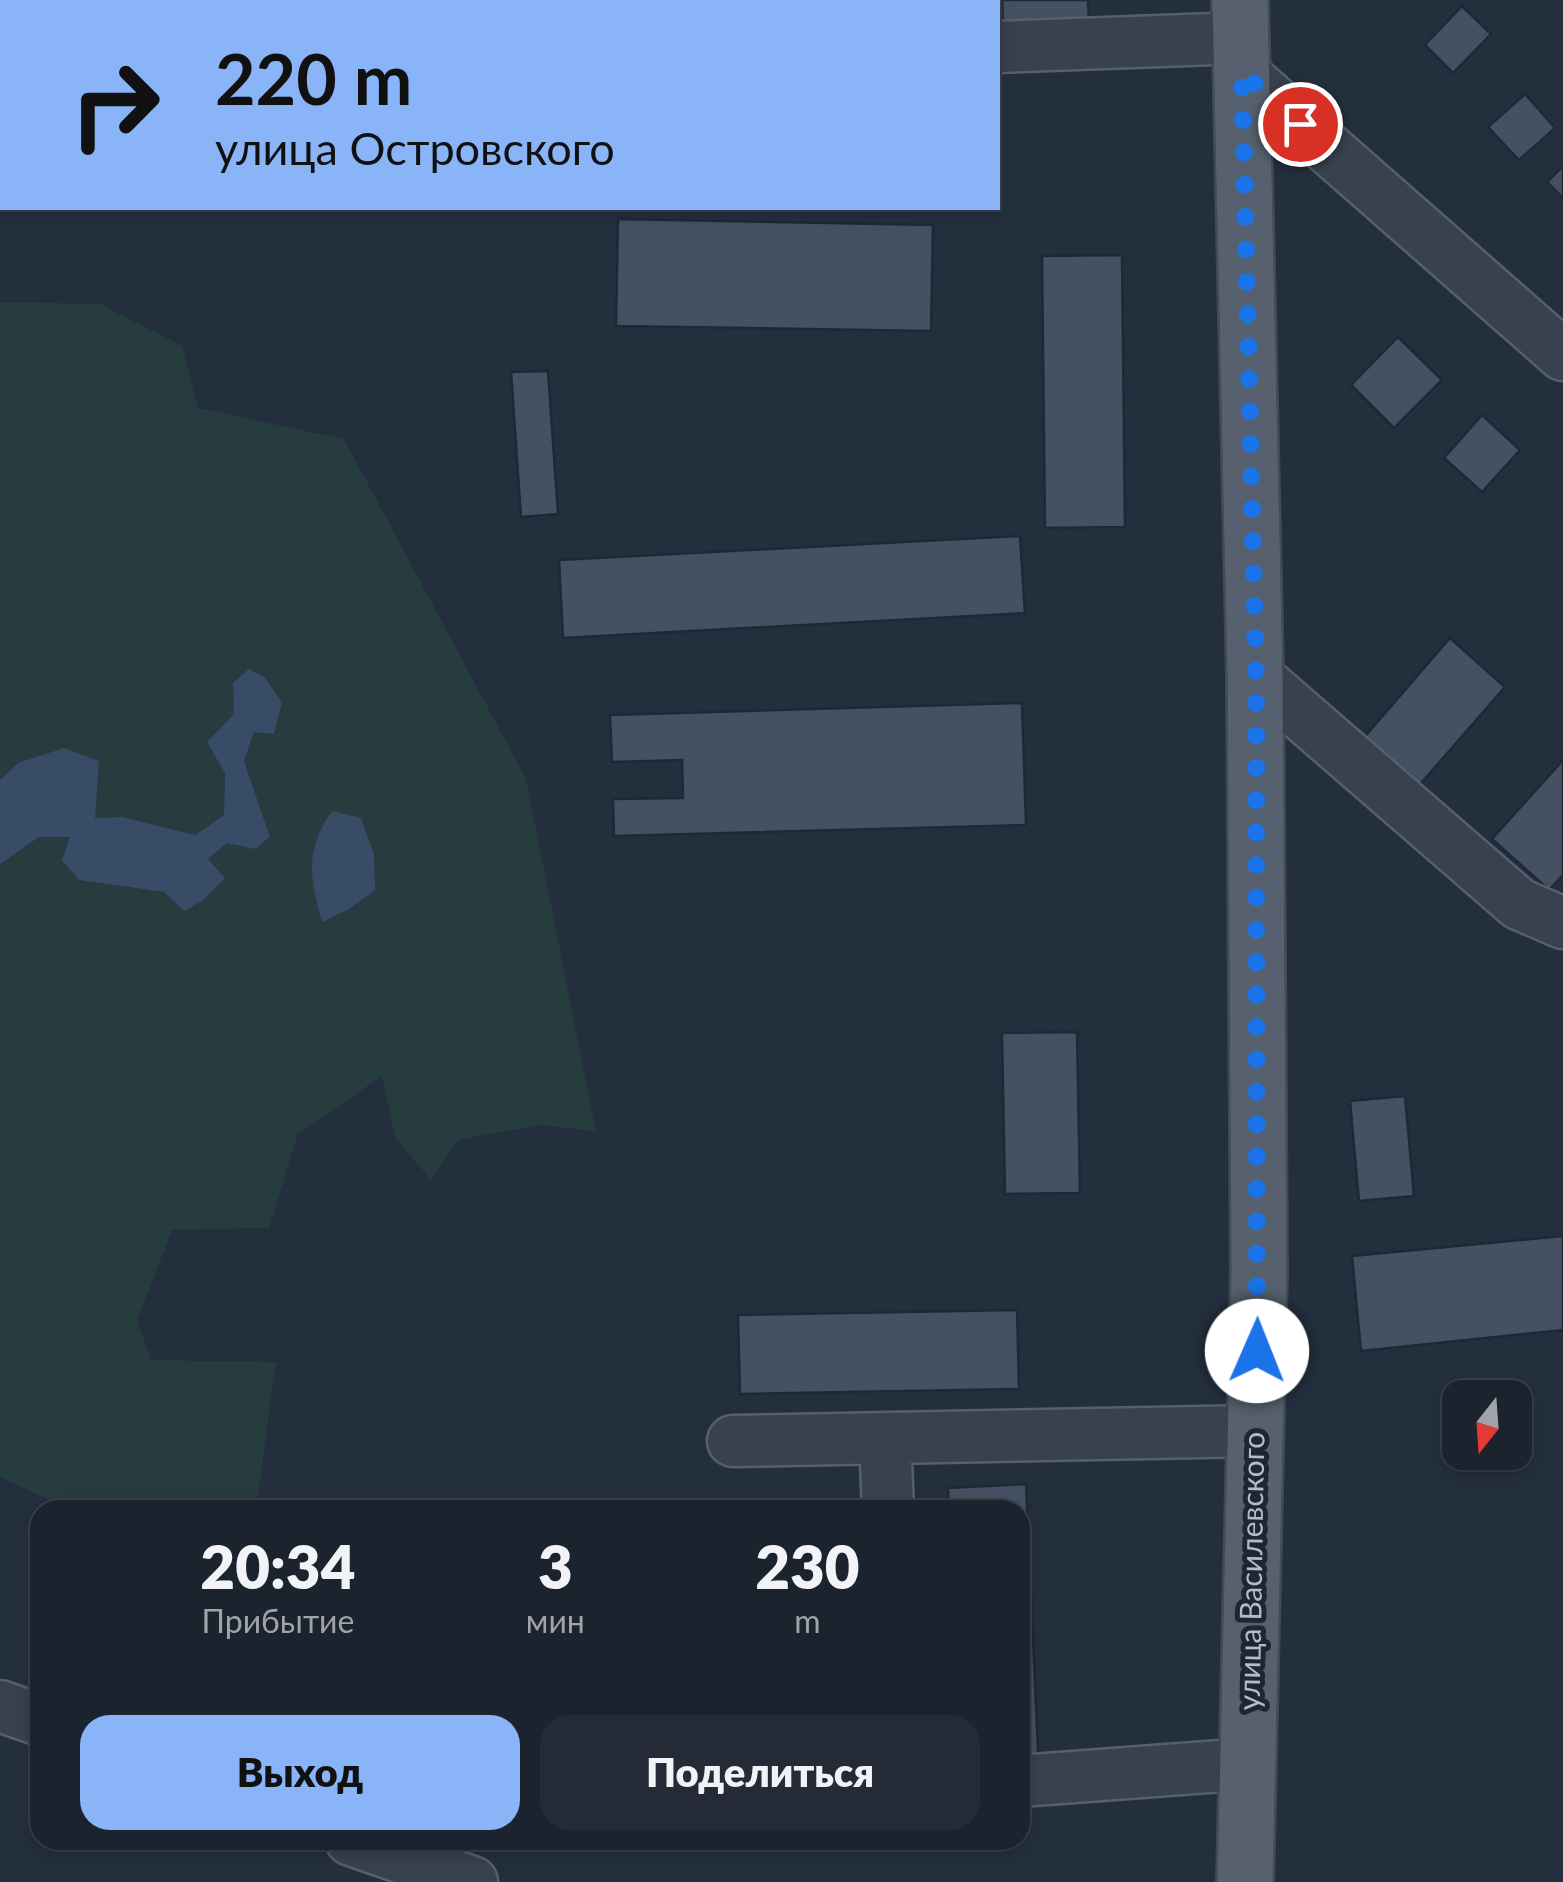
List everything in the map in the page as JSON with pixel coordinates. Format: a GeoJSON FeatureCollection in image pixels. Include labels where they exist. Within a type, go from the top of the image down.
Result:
{"type":"FeatureCollection","features":[{"type":"Feature","properties":{"kind":"main road","name":"улица Василевского"},"geometry":{"type":"LineString","coordinates":[[1241,37],[1256,675],[1259,1272],[1246,1882]]}},
{"type":"Feature","properties":{"kind":"street"},"geometry":{"type":"LineString","coordinates":[[1000,46],[1241,37],[1563,355]]}},
{"type":"Feature","properties":{"kind":"street"},"geometry":{"type":"LineString","coordinates":[[1256,675],[1519,904],[1563,923]]}},
{"type":"Feature","properties":{"kind":"street"},"geometry":{"type":"LineString","coordinates":[[733,1440],[1256,1431]]}},
{"type":"Feature","properties":{"kind":"street"},"geometry":{"type":"LineString","coordinates":[[885,1438],[888,1500]]}},
{"type":"Feature","properties":{"kind":"street"},"geometry":{"type":"LineString","coordinates":[[0,1706],[30,1716]]}},
{"type":"Feature","properties":{"kind":"street"},"geometry":{"type":"LineString","coordinates":[[1030,1780],[1248,1764]]}},
{"type":"Feature","properties":{"kind":"street"},"geometry":{"type":"LineString","coordinates":[[380,1850],[472,1882]]}},
{"type":"Feature","properties":{"kind":"green space"},"geometry":{"type":"Polygon","coordinates":[[[0,302],[100,304],[182,346],[198,408],[344,439],[526,779],[596,1131],[539,1125],[458,1140],[431,1180],[395,1137],[382,1076],[298,1134],[269,1228],[172,1230],[137,1321],[151,1360],[276,1362],[257,1500],[49,1500],[0,1477],[0,864],[39,837],[71,837],[79,880],[164,892],[225,878],[207,860],[227,842],[255,849],[270,837],[244,761],[254,732],[234,714],[225,773],[224,814],[196,835],[123,817],[95,818],[18,763],[0,780],[0,302]]]}},
{"type":"Feature","properties":{"kind":"water"},"geometry":{"type":"Polygon","coordinates":[[[249,669],[265,678],[282,703],[274,734],[254,732],[244,761],[270,837],[255,849],[227,843],[208,859],[225,878],[202,901],[184,911],[164,892],[79,880],[62,860],[70,837],[39,837],[0,864],[0,780],[18,763],[64,748],[99,761],[95,818],[123,817],[195,835],[224,815],[225,773],[207,742],[234,714],[233,683],[249,669]]]}},
{"type":"Feature","properties":{"kind":"water"},"geometry":{"type":"Polygon","coordinates":[[[332,811],[361,818],[374,855],[375,890],[322,922],[315,892],[313,852],[332,811]]]}},
{"type":"Feature","properties":{"kind":"building"},"geometry":{"type":"Polygon","coordinates":[[[1002,0],[1088,0],[1089,22],[1003,25],[1002,0]]]}},
{"type":"Feature","properties":{"kind":"building"},"geometry":{"type":"Polygon","coordinates":[[[1462,6],[1491,34],[1453,73],[1425,45],[1462,6]]]}},
{"type":"Feature","properties":{"kind":"building"},"geometry":{"type":"Polygon","coordinates":[[[1525,94],[1555,128],[1519,160],[1488,127],[1525,94]]]}},
{"type":"Feature","properties":{"kind":"building"},"geometry":{"type":"Polygon","coordinates":[[[1563,166],[1563,198],[1547,182],[1563,166]]]}},
{"type":"Feature","properties":{"kind":"building"},"geometry":{"type":"Polygon","coordinates":[[[618,219],[933,225],[931,331],[616,326],[618,219]]]}},
{"type":"Feature","properties":{"kind":"building"},"geometry":{"type":"Polygon","coordinates":[[[1122,255],[1125,527],[1045,528],[1042,256],[1122,255]]]}},
{"type":"Feature","properties":{"kind":"building"},"geometry":{"type":"Polygon","coordinates":[[[1398,337],[1442,380],[1394,428],[1351,385],[1398,337]]]}},
{"type":"Feature","properties":{"kind":"building"},"geometry":{"type":"Polygon","coordinates":[[[548,371],[558,514],[521,517],[511,372],[548,371]]]}},
{"type":"Feature","properties":{"kind":"building"},"geometry":{"type":"Polygon","coordinates":[[[1482,415],[1520,450],[1482,492],[1444,458],[1482,415]]]}},
{"type":"Feature","properties":{"kind":"building"},"geometry":{"type":"Polygon","coordinates":[[[1020,536],[1025,613],[563,638],[559,560],[1020,536]]]}},
{"type":"Feature","properties":{"kind":"building"},"geometry":{"type":"Polygon","coordinates":[[[1450,638],[1505,687],[1416,789],[1361,741],[1450,638]]]}},
{"type":"Feature","properties":{"kind":"building"},"geometry":{"type":"Polygon","coordinates":[[[1022,703],[1026,825],[614,836],[613,799],[683,798],[682,760],[612,762],[610,715],[1022,703]]]}},
{"type":"Feature","properties":{"kind":"building"},"geometry":{"type":"Polygon","coordinates":[[[1563,760],[1563,875],[1549,890],[1492,839],[1563,760]]]}},
{"type":"Feature","properties":{"kind":"building"},"geometry":{"type":"Polygon","coordinates":[[[1077,1032],[1080,1193],[1005,1194],[1002,1033],[1077,1032]]]}},
{"type":"Feature","properties":{"kind":"building"},"geometry":{"type":"Polygon","coordinates":[[[1405,1096],[1414,1196],[1359,1201],[1350,1101],[1405,1096]]]}},
{"type":"Feature","properties":{"kind":"building"},"geometry":{"type":"Polygon","coordinates":[[[1563,1236],[1563,1330],[1361,1351],[1352,1256],[1563,1236]]]}},
{"type":"Feature","properties":{"kind":"building"},"geometry":{"type":"Polygon","coordinates":[[[1017,1310],[1019,1389],[740,1394],[738,1315],[1017,1310]]]}},
{"type":"Feature","properties":{"kind":"building"},"geometry":{"type":"Polygon","coordinates":[[[1026,1484],[1027,1500],[949,1500],[948,1488],[1026,1484]]]}},
{"type":"Feature","properties":{"kind":"building"},"geometry":{"type":"Polygon","coordinates":[[[1030,1573],[1039,1773],[1030,1773],[1030,1573]]]}},
{"type":"Feature","properties":{"kind":"route"},"geometry":{"type":"LineString","coordinates":[[1257,1351],[1256,675],[1242,72],[1300,124]]}}]}
